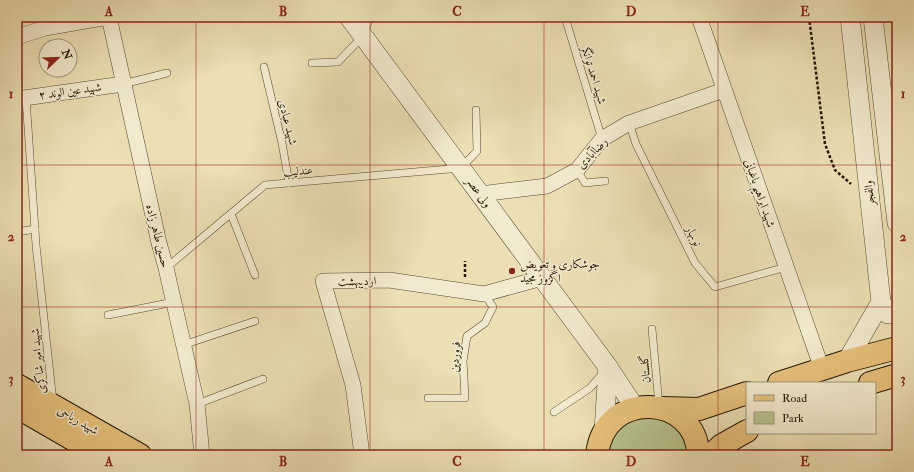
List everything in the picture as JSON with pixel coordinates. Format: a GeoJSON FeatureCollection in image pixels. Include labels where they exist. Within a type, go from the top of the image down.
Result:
{"type":"FeatureCollection","features":[{"type":"Feature","properties":{"kind":"main road"},"geometry":{"type":"LineString","coordinates":[[782,382],[847,361],[897,348]]}},
{"type":"Feature","properties":{"kind":"main road"},"geometry":{"type":"LineString","coordinates":[[873,382],[897,375]]}},
{"type":"Feature","properties":{"kind":"main road","name":"شهید ریاحی"},"geometry":{"type":"LineString","coordinates":[[17,385],[140,455]]}},
{"type":"Feature","properties":{"kind":"main road"},"geometry":{"type":"LineString","coordinates":[[597,455],[598,445],[604,431],[614,418],[628,410],[644,406],[699,409],[746,394]]}},
{"type":"Feature","properties":{"kind":"main road","name":"شهید ریاحی"},"geometry":{"type":"LineString","coordinates":[[17,408],[100,455]]}},
{"type":"Feature","properties":{"kind":"main road"},"geometry":{"type":"LineString","coordinates":[[660,408],[674,414],[686,424],[694,437],[698,455]]}},
{"type":"Feature","properties":{"kind":"main road"},"geometry":{"type":"LineString","coordinates":[[712,455],[722,445],[746,432]]}},
{"type":"Feature","properties":{"kind":"street"},"geometry":{"type":"LineString","coordinates":[[17,37],[40,23],[108,17]]}},
{"type":"Feature","properties":{"kind":"street","name":"حسین طاهر زاده"},"geometry":{"type":"LineString","coordinates":[[108,17],[158,243],[166,268],[197,404],[202,455]]}},
{"type":"Feature","properties":{"kind":"street","name":"ولی عصر"},"geometry":{"type":"LineString","coordinates":[[349,17],[608,367],[635,408]]}},
{"type":"Feature","properties":{"kind":"street","name":"شهید ابراهیم باغبانی"},"geometry":{"type":"LineString","coordinates":[[699,17],[822,369]]}},
{"type":"Feature","properties":{"kind":"street","name":"والفجر"},"geometry":{"type":"LineString","coordinates":[[850,17],[881,302]]}},
{"type":"Feature","properties":{"kind":"street","name":"والفجر"},"geometry":{"type":"LineString","coordinates":[[873,17],[897,223]]}},
{"type":"Feature","properties":{"kind":"street","name":"شهید عین الوند ۲"},"geometry":{"type":"LineString","coordinates":[[22,98],[123,84]]}},
{"type":"Feature","properties":{"kind":"street","name":"رضاآبادی"},"geometry":{"type":"LineString","coordinates":[[480,194],[547,186],[577,170],[602,140],[629,123],[724,90]]}},
{"type":"Feature","properties":{"kind":"street","name":"اردیبهشت"},"geometry":{"type":"LineString","coordinates":[[362,455],[353,385],[323,281],[389,280],[484,294],[542,278]]}},
{"type":"Feature","properties":{"kind":"street"},"geometry":{"type":"LineString","coordinates":[[847,361],[881,302],[888,314],[897,314]]}},
{"type":"Feature","properties":{"kind":"street"},"geometry":{"type":"LineString","coordinates":[[604,431],[608,367]]}},
{"type":"Feature","properties":{"kind":"lane"},"geometry":{"type":"LineString","coordinates":[[312,64],[338,62],[363,36],[370,17]]}},
{"type":"Feature","properties":{"kind":"lane","name":"شهید احمد توانگر"},"geometry":{"type":"LineString","coordinates":[[565,17],[602,140]]}},
{"type":"Feature","properties":{"kind":"lane","name":"شهید عبادی"},"geometry":{"type":"LineString","coordinates":[[264,67],[282,143],[289,183]]}},
{"type":"Feature","properties":{"kind":"lane"},"geometry":{"type":"LineString","coordinates":[[123,84],[167,73]]}},
{"type":"Feature","properties":{"kind":"lane","name":"شهید امیر شاکری"},"geometry":{"type":"LineString","coordinates":[[22,98],[54,406]]}},
{"type":"Feature","properties":{"kind":"lane"},"geometry":{"type":"LineString","coordinates":[[461,168],[477,151],[476,110]]}},
{"type":"Feature","properties":{"kind":"lane","name":"نوبهار"},"geometry":{"type":"LineString","coordinates":[[629,123],[636,144],[695,263],[715,288],[786,267]]}},
{"type":"Feature","properties":{"kind":"lane","name":"عندلیب"},"geometry":{"type":"LineString","coordinates":[[166,268],[265,186],[461,168]]}},
{"type":"Feature","properties":{"kind":"lane"},"geometry":{"type":"LineString","coordinates":[[577,170],[585,183],[605,181]]}},
{"type":"Feature","properties":{"kind":"lane"},"geometry":{"type":"LineString","coordinates":[[231,214],[255,275]]}},
{"type":"Feature","properties":{"kind":"lane"},"geometry":{"type":"LineString","coordinates":[[17,232],[35,229]]}},
{"type":"Feature","properties":{"kind":"lane","name":"فروردین"},"geometry":{"type":"LineString","coordinates":[[428,398],[465,398],[463,361],[467,336],[485,323],[493,308],[484,294]]}},
{"type":"Feature","properties":{"kind":"lane"},"geometry":{"type":"LineString","coordinates":[[108,315],[174,302]]}},
{"type":"Feature","properties":{"kind":"lane"},"geometry":{"type":"LineString","coordinates":[[183,345],[255,321]]}},
{"type":"Feature","properties":{"kind":"lane","name":"گلستان"},"geometry":{"type":"LineString","coordinates":[[652,329],[660,408]]}},
{"type":"Feature","properties":{"kind":"lane"},"geometry":{"type":"LineString","coordinates":[[554,412],[590,388],[608,367]]}},
{"type":"Feature","properties":{"kind":"lane"},"geometry":{"type":"LineString","coordinates":[[197,404],[263,379]]}},
{"type":"Feature","properties":{"kind":"path"},"geometry":{"type":"LineString","coordinates":[[809,17],[825,144],[835,170],[870,200]]}},
{"type":"Feature","properties":{"kind":"green space"},"geometry":{"type":"Polygon","coordinates":[[[656,416],[680,429],[690,455],[607,455],[613,436],[617,429],[622,425],[636,420],[656,416]]]}},
{"type":"Feature","properties":{"kind":"place","name":"جوشکاری و تعویض اگزوز مجید"},"geometry":{"type":"Point","coordinates":[512,271]}}]}
